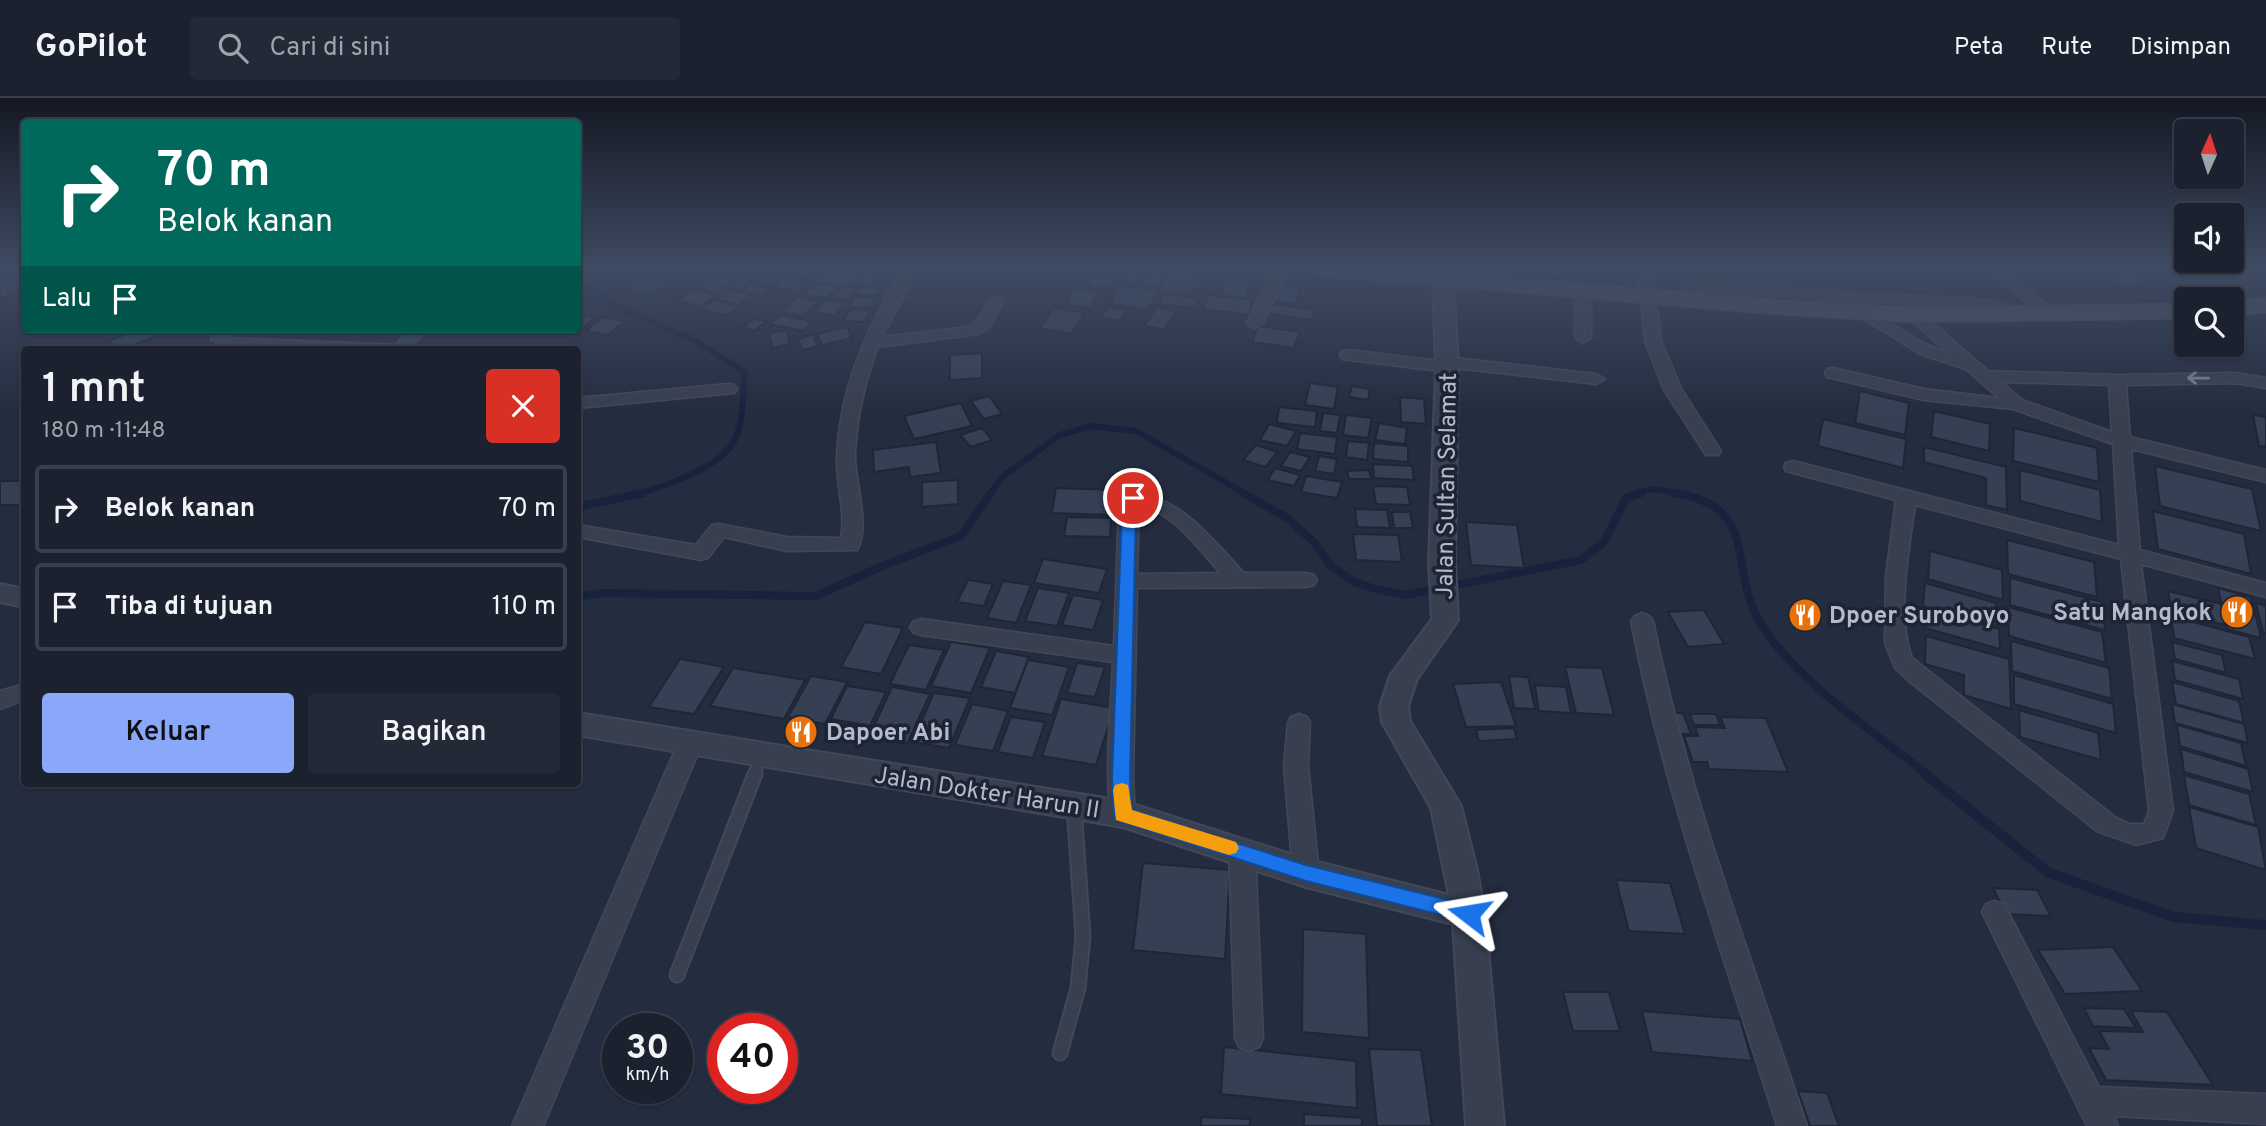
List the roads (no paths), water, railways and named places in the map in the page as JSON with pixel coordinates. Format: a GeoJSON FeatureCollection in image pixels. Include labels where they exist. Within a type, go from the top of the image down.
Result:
{"type":"FeatureCollection","features":[{"type":"Feature","properties":{"kind":"street"},"geometry":{"type":"LineString","coordinates":[[581,532],[701,553],[719,530],[787,544],[850,545],[854,532],[845,457],[850,416],[859,374],[884,317]]}},
{"type":"Feature","properties":{"kind":"street"},"geometry":{"type":"LineString","coordinates":[[872,343],[972,331],[982,325],[987,317]]}},
{"type":"Feature","properties":{"kind":"street"},"geometry":{"type":"LineString","coordinates":[[1255,323],[1258,317]]}},
{"type":"Feature","properties":{"kind":"street","name":"Jalan Sultan Selamat"},"geometry":{"type":"LineString","coordinates":[[1445,317],[1447,365],[1442,562],[1445,620],[1404,676],[1394,706],[1396,722],[1446,806],[1469,914]]}},
{"type":"Feature","properties":{"kind":"street"},"geometry":{"type":"LineString","coordinates":[[1583,317],[1583,338]]}},
{"type":"Feature","properties":{"kind":"street"},"geometry":{"type":"LineString","coordinates":[[1649,317],[1653,341],[1673,390],[1712,451]]}},
{"type":"Feature","properties":{"kind":"street"},"geometry":{"type":"LineString","coordinates":[[1871,317],[1931,354],[1977,371],[2117,380],[2235,378],[2266,383]]}},
{"type":"Feature","properties":{"kind":"street"},"geometry":{"type":"LineString","coordinates":[[1916,317],[2017,404],[2058,421],[2122,440],[2266,476]]}},
{"type":"Feature","properties":{"kind":"street"},"geometry":{"type":"LineString","coordinates":[[222,333],[219,340],[227,343],[301,346]]}},
{"type":"Feature","properties":{"kind":"street"},"geometry":{"type":"LineString","coordinates":[[1348,355],[1596,379]]}},
{"type":"Feature","properties":{"kind":"street"},"geometry":{"type":"LineString","coordinates":[[1833,373],[1889,389],[1952,401],[2017,404]]}},
{"type":"Feature","properties":{"kind":"street"},"geometry":{"type":"LineString","coordinates":[[1906,498],[1896,576],[1896,643],[1903,662],[2106,824],[2120,832],[2136,835],[2154,831],[2161,811],[2130,554],[2117,380]]}},
{"type":"Feature","properties":{"kind":"street"},"geometry":{"type":"LineString","coordinates":[[581,403],[728,389]]}},
{"type":"Feature","properties":{"kind":"street"},"geometry":{"type":"LineString","coordinates":[[1793,467],[2266,590]]}},
{"type":"Feature","properties":{"kind":"street"},"geometry":{"type":"LineString","coordinates":[[1123,814],[1121,778],[1129,503],[1133,498],[1143,497],[1163,506],[1239,581]]}},
{"type":"Feature","properties":{"kind":"street"},"geometry":{"type":"LineString","coordinates":[[1128,581],[1307,580]]}},
{"type":"Feature","properties":{"kind":"street"},"geometry":{"type":"LineString","coordinates":[[0,593],[21,597]]}},
{"type":"Feature","properties":{"kind":"street"},"geometry":{"type":"LineString","coordinates":[[1642,621],[1656,691],[1715,888],[1792,1126]]}},
{"type":"Feature","properties":{"kind":"street"},"geometry":{"type":"LineString","coordinates":[[921,626],[1126,656]]}},
{"type":"Feature","properties":{"kind":"street"},"geometry":{"type":"LineString","coordinates":[[0,700],[21,693]]}},
{"type":"Feature","properties":{"kind":"street"},"geometry":{"type":"LineString","coordinates":[[1300,723],[1296,766],[1306,873]]}},
{"type":"Feature","properties":{"kind":"street","name":"Jalan Dokter Harun II"},"geometry":{"type":"LineString","coordinates":[[581,725],[1123,814],[1306,873],[1469,914]]}},
{"type":"Feature","properties":{"kind":"street"},"geometry":{"type":"LineString","coordinates":[[527,1126],[545,1090],[690,743]]}},
{"type":"Feature","properties":{"kind":"street"},"geometry":{"type":"LineString","coordinates":[[1242,851],[1249,1038]]}},
{"type":"Feature","properties":{"kind":"street"},"geometry":{"type":"LineString","coordinates":[[1995,912],[2097,1114],[2266,1109]]}},
{"type":"Feature","properties":{"kind":"street"},"geometry":{"type":"LineString","coordinates":[[1469,914],[1485,1126]]}},
{"type":"Feature","properties":{"kind":"lane"},"geometry":{"type":"LineString","coordinates":[[677,975],[762,755]]}},
{"type":"Feature","properties":{"kind":"lane"},"geometry":{"type":"LineString","coordinates":[[1060,1053],[1078,988],[1083,936],[1074,804]]}},
{"type":"Feature","properties":{"kind":"waterway"},"geometry":{"type":"LineString","coordinates":[[637,494],[690,475],[726,452],[740,426],[745,372],[694,340],[640,317]]}},
{"type":"Feature","properties":{"kind":"waterway"},"geometry":{"type":"LineString","coordinates":[[990,494],[1002,477],[1060,435],[1092,426],[1136,431],[1246,494]]}},
{"type":"Feature","properties":{"kind":"waterway"},"geometry":{"type":"LineString","coordinates":[[1636,494],[1651,489],[1686,494]]}},
{"type":"Feature","properties":{"kind":"waterway"},"geometry":{"type":"LineString","coordinates":[[581,506],[643,493]]}},
{"type":"Feature","properties":{"kind":"waterway"},"geometry":{"type":"LineString","coordinates":[[581,596],[601,593],[816,596],[887,564],[961,536],[991,493]]}},
{"type":"Feature","properties":{"kind":"waterway"},"geometry":{"type":"LineString","coordinates":[[1243,493],[1287,518],[1314,542],[1331,566],[1354,582],[1406,595],[1581,560],[1604,542],[1626,498],[1641,493]]}},
{"type":"Feature","properties":{"kind":"waterway"},"geometry":{"type":"LineString","coordinates":[[1674,493],[1702,500],[1720,511],[1731,526],[1738,543],[1752,605],[1762,626],[1778,648],[1839,706],[1928,775]]}},
{"type":"Feature","properties":{"kind":"waterway"},"geometry":{"type":"LineString","coordinates":[[1925,774],[2049,873],[2174,917],[2266,925]]}},
{"type":"Feature","properties":{"kind":"place","name":"Satu Mangkok"},"geometry":{"type":"Point","coordinates":[2237,612]}},
{"type":"Feature","properties":{"kind":"place","name":"Dpoer Suroboyo"},"geometry":{"type":"Point","coordinates":[1805,615]}},
{"type":"Feature","properties":{"kind":"place","name":"Dapoer Abi"},"geometry":{"type":"Point","coordinates":[801,732]}}]}
